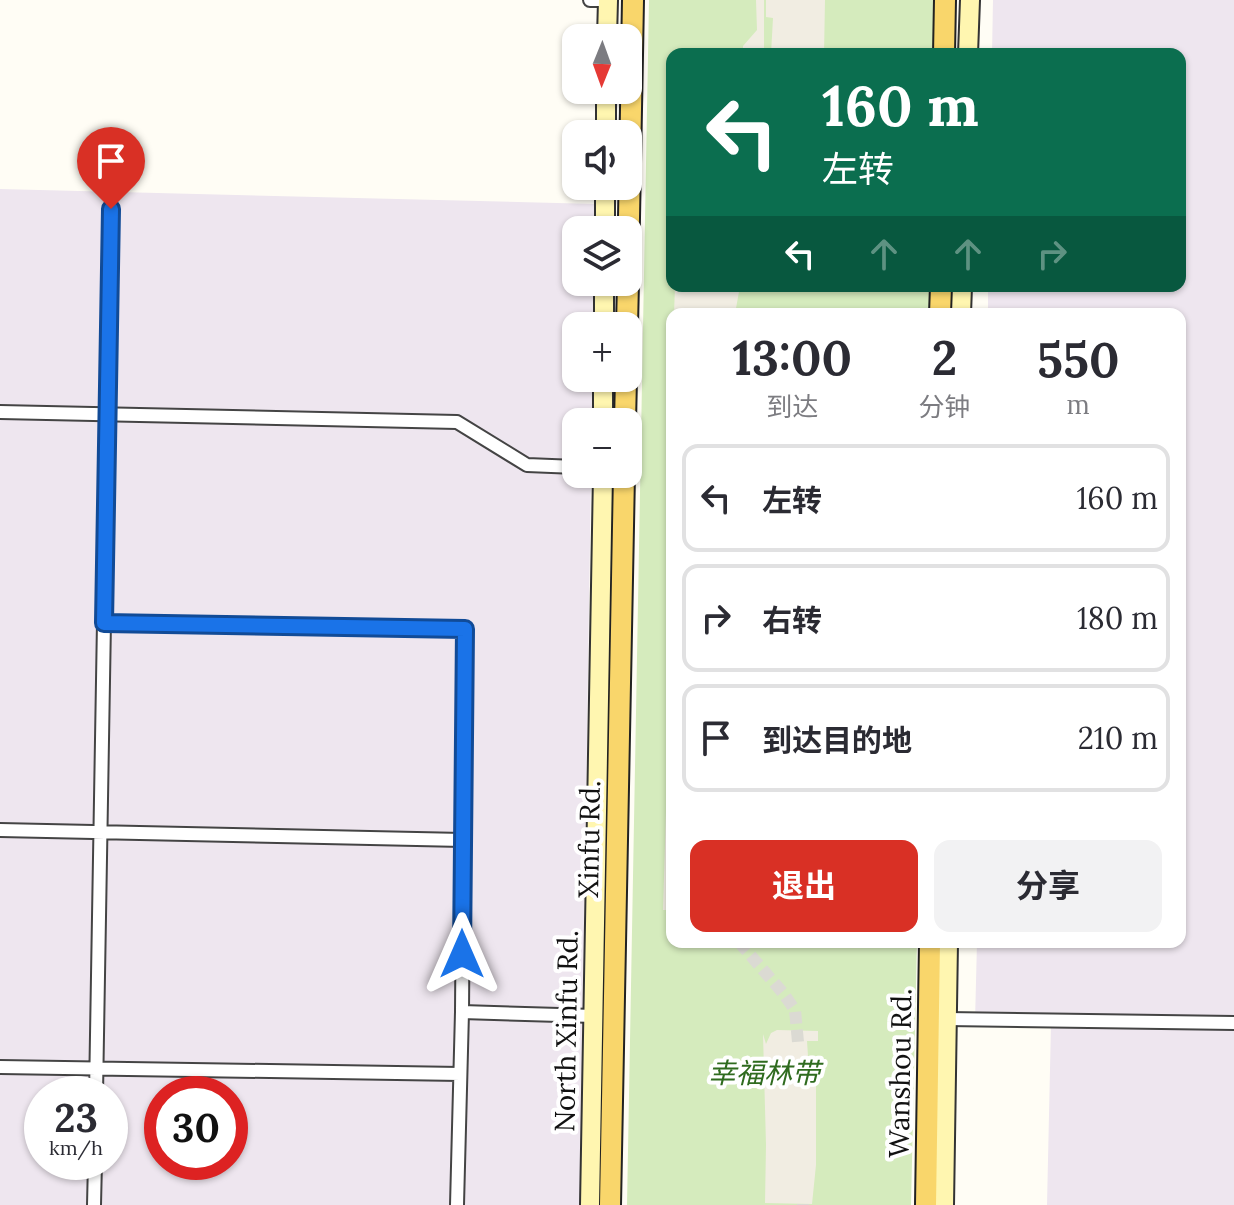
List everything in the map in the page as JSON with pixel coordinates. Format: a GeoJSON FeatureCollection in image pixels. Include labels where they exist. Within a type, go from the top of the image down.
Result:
{"type":"FeatureCollection","features":[{"type":"Feature","properties":{"kind":"main road"},"geometry":{"type":"LineString","coordinates":[[607,24],[608,0]]}},
{"type":"Feature","properties":{"kind":"main road"},"geometry":{"type":"LineString","coordinates":[[629,216],[633,0]]}},
{"type":"Feature","properties":{"kind":"main road"},"geometry":{"type":"LineString","coordinates":[[944,48],[945,0]]}},
{"type":"Feature","properties":{"kind":"main road"},"geometry":{"type":"LineString","coordinates":[[968,48],[970,0]]}},
{"type":"Feature","properties":{"kind":"main road","name":"North Xinfu Rd."},"geometry":{"type":"LineString","coordinates":[[590,1205],[603,488]]}},
{"type":"Feature","properties":{"kind":"main road","name":"Xinfu Rd."},"geometry":{"type":"LineString","coordinates":[[610,1205],[624,488]]}},
{"type":"Feature","properties":{"kind":"main road","name":"Wanshou Rd."},"geometry":{"type":"LineString","coordinates":[[926,1205],[930,948]]}},
{"type":"Feature","properties":{"kind":"main road"},"geometry":{"type":"LineString","coordinates":[[944,1205],[948,948]]}},
{"type":"Feature","properties":{"kind":"street"},"geometry":{"type":"LineString","coordinates":[[590,0],[608,0]]}},
{"type":"Feature","properties":{"kind":"street"},"geometry":{"type":"LineString","coordinates":[[97,1076],[111,209]]}},
{"type":"Feature","properties":{"kind":"street"},"geometry":{"type":"LineString","coordinates":[[0,412],[457,422],[527,465],[562,466]]}},
{"type":"Feature","properties":{"kind":"street"},"geometry":{"type":"LineString","coordinates":[[104,623],[465,629],[457,1205]]}},
{"type":"Feature","properties":{"kind":"street"},"geometry":{"type":"LineString","coordinates":[[0,830],[463,840]]}},
{"type":"Feature","properties":{"kind":"street"},"geometry":{"type":"LineString","coordinates":[[462,1012],[594,1016]]}},
{"type":"Feature","properties":{"kind":"street"},"geometry":{"type":"LineString","coordinates":[[947,1019],[1234,1023]]}},
{"type":"Feature","properties":{"kind":"street"},"geometry":{"type":"LineString","coordinates":[[0,1067],[460,1074]]}},
{"type":"Feature","properties":{"kind":"street"},"geometry":{"type":"LineString","coordinates":[[94,1205],[95,1180]]}},
{"type":"Feature","properties":{"kind":"shaded area"},"geometry":{"type":"Polygon","coordinates":[[[756,0],[764,0],[764,48],[743,48],[757,30],[756,0]]]}},
{"type":"Feature","properties":{"kind":"shaded area"},"geometry":{"type":"Polygon","coordinates":[[[766,0],[825,0],[824,48],[771,48],[773,18],[766,17],[766,0]]]}},
{"type":"Feature","properties":{"kind":"shaded area"},"geometry":{"type":"Polygon","coordinates":[[[993,0],[1234,0],[1234,1205],[1047,1205],[1051,1024],[975,1022],[977,948],[1186,948],[1186,308],[988,308],[988,292],[1186,292],[1186,48],[992,48],[993,0]]]}},
{"type":"Feature","properties":{"kind":"shaded area"},"geometry":{"type":"Polygon","coordinates":[[[0,189],[596,204],[596,216],[562,216],[562,296],[594,296],[594,312],[562,312],[562,392],[593,392],[592,408],[562,408],[562,488],[591,488],[580,1205],[0,1205],[0,189]]]}},
{"type":"Feature","properties":{"kind":"shaded area"},"geometry":{"type":"Polygon","coordinates":[[[675,292],[739,292],[736,308],[674,308],[675,292]]]}},
{"type":"Feature","properties":{"kind":"shaded area"},"geometry":{"type":"Polygon","coordinates":[[[666,811],[666,910],[663,910],[666,811]]]}},
{"type":"Feature","properties":{"kind":"shaded area"},"geometry":{"type":"Polygon","coordinates":[[[777,1030],[818,1031],[818,1041],[807,1041],[809,1071],[816,1072],[816,1165],[812,1204],[765,1203],[763,1034],[766,1044],[771,1033],[777,1030]]]}},
{"type":"Feature","properties":{"kind":"green space","name":"幸福林带"},"geometry":{"type":"Polygon","coordinates":[[[649,0],[938,0],[937,48],[666,48],[666,292],[932,292],[931,308],[666,308],[666,948],[917,948],[911,1205],[627,1205],[649,0]]]}},
{"type":"Feature","properties":{"kind":"tunnel"},"geometry":{"type":"LineString","coordinates":[[744,948],[795,1010],[798,1042]]}},
{"type":"Feature","properties":{"kind":"route"},"geometry":{"type":"LineString","coordinates":[[111,209],[104,623],[465,629],[462,954]]}}]}
